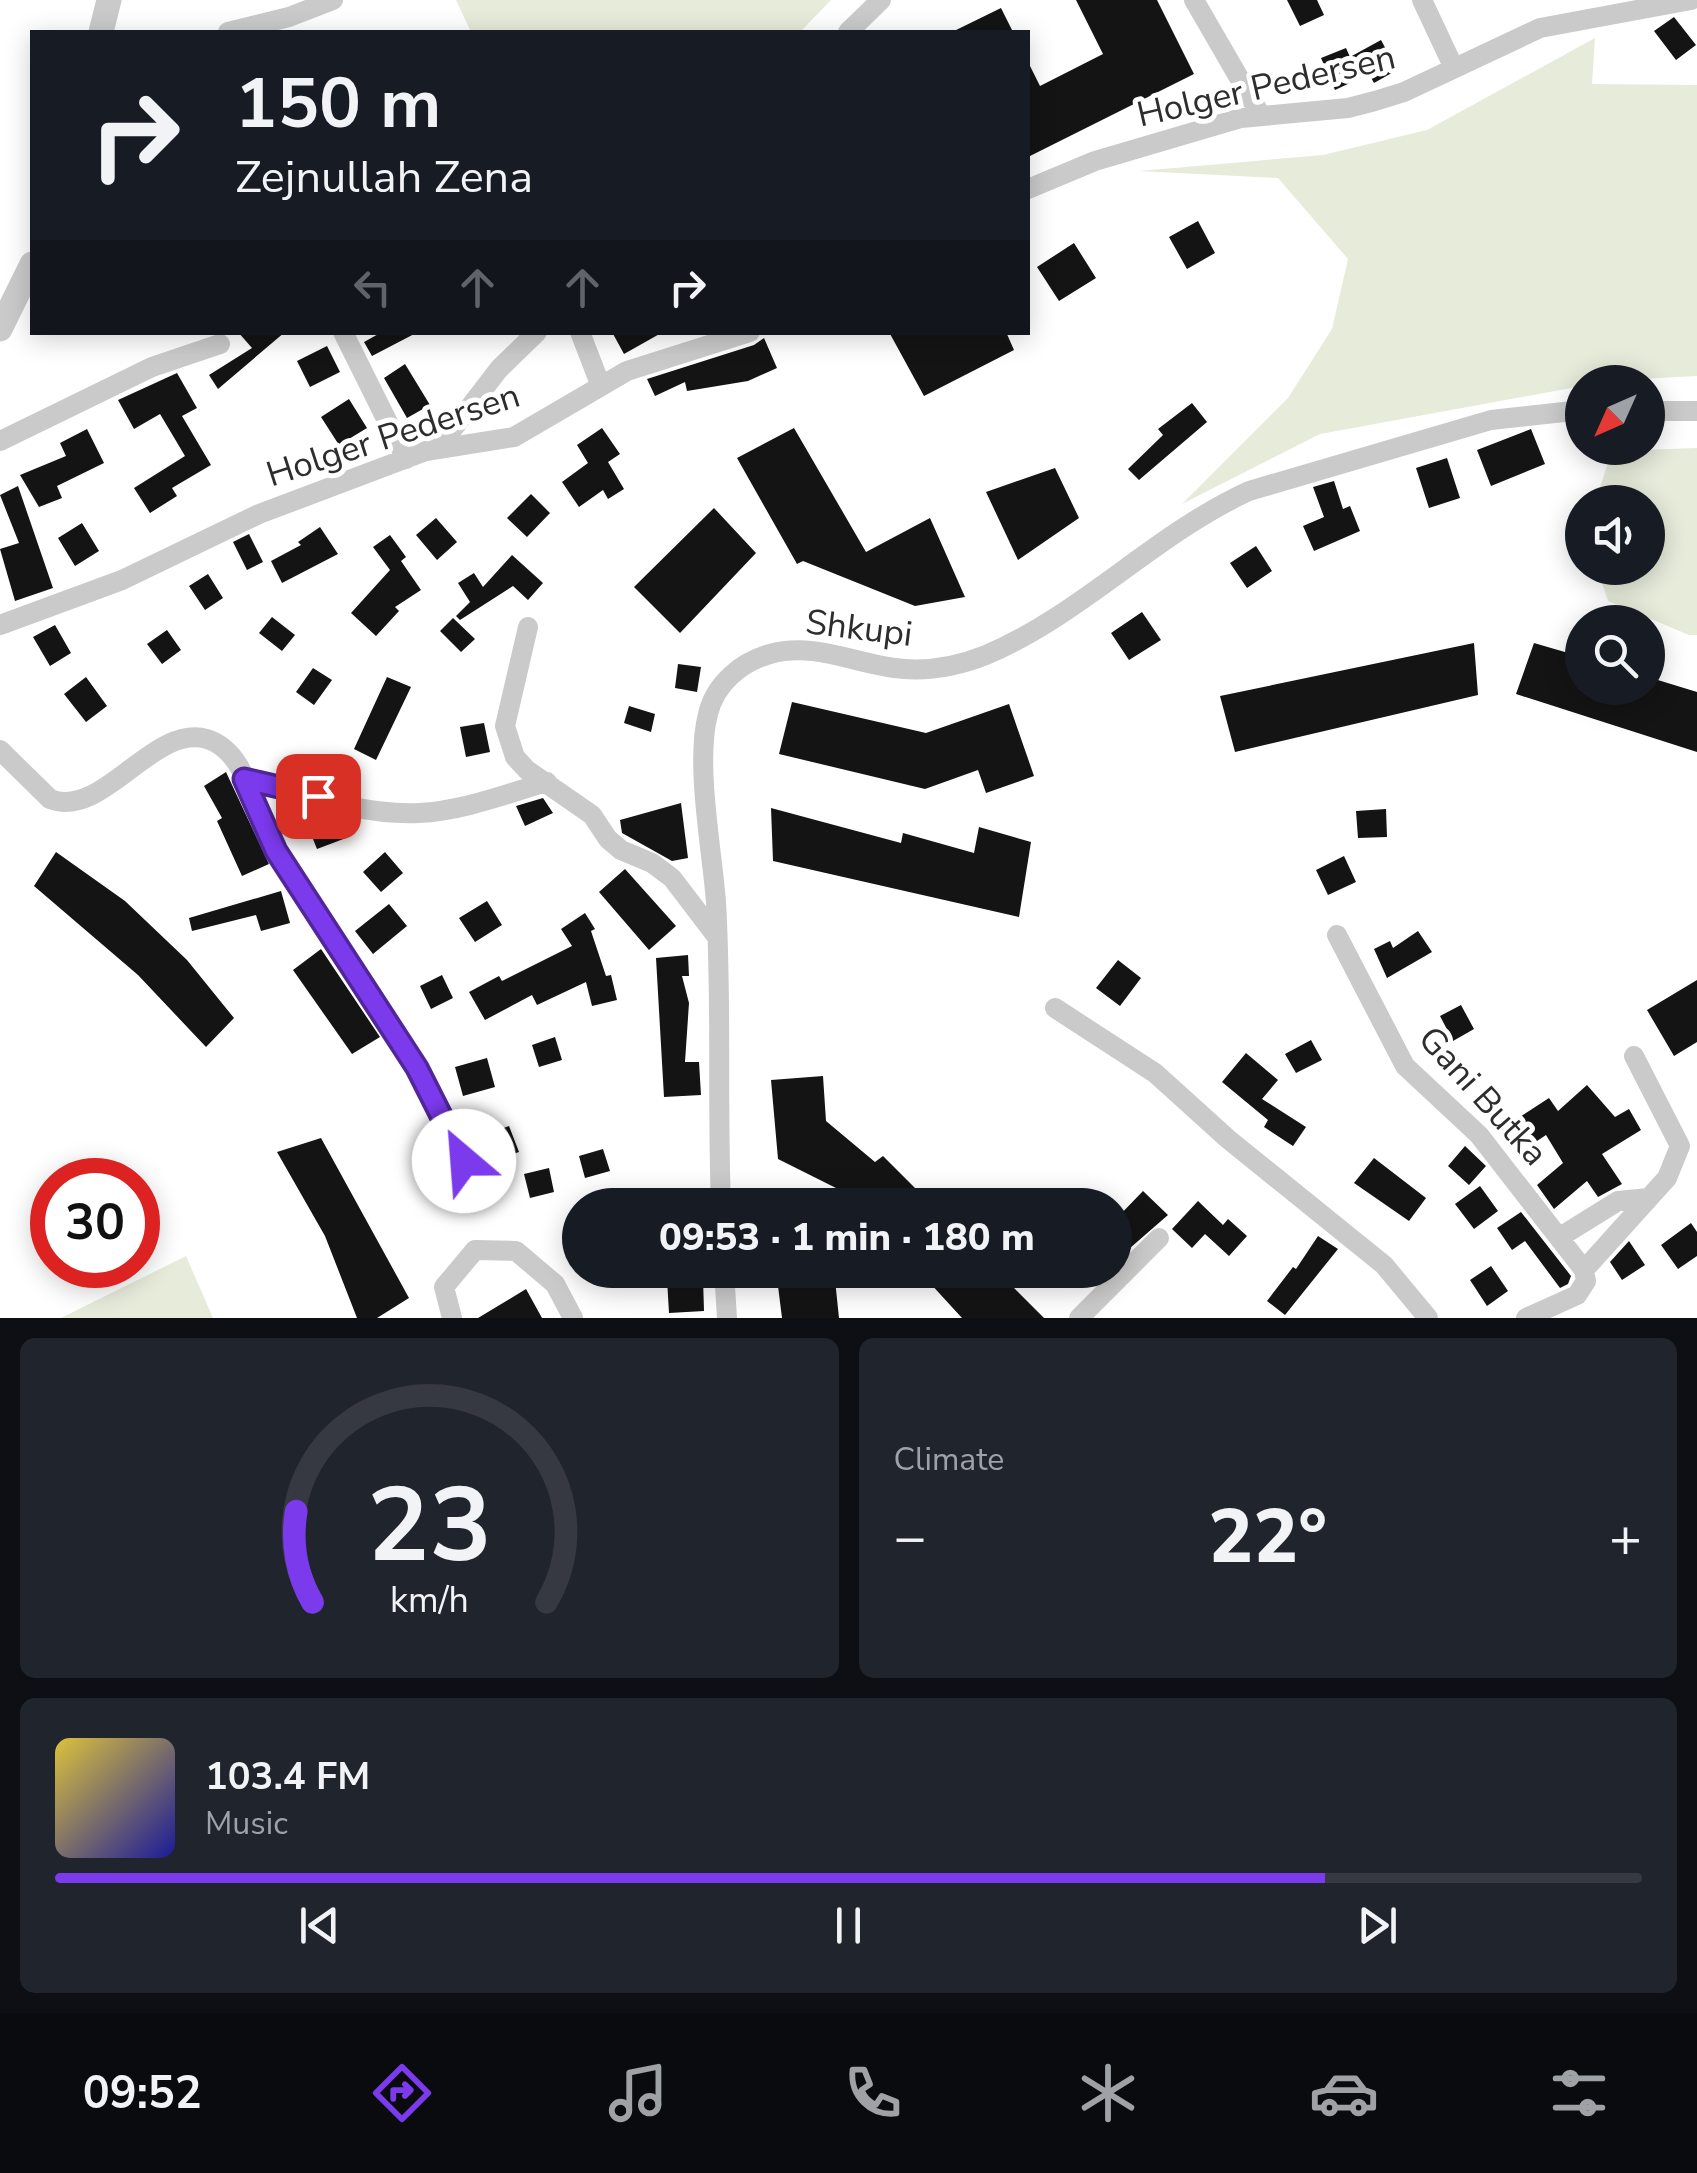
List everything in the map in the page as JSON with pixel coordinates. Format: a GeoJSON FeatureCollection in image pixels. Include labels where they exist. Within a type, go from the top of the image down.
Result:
{"type":"FeatureCollection","features":[{"type":"Feature","properties":{"kind":"street"},"geometry":{"type":"LineString","coordinates":[[102,30],[108,0]]}},
{"type":"Feature","properties":{"kind":"street"},"geometry":{"type":"LineString","coordinates":[[237,30],[289,18],[333,0]]}},
{"type":"Feature","properties":{"kind":"street"},"geometry":{"type":"LineString","coordinates":[[850,30],[881,0]]}},
{"type":"Feature","properties":{"kind":"street"},"geometry":{"type":"LineString","coordinates":[[1194,0],[1260,114]]}},
{"type":"Feature","properties":{"kind":"street"},"geometry":{"type":"LineString","coordinates":[[1422,0],[1454,66]]}},
{"type":"Feature","properties":{"kind":"street"},"geometry":{"type":"LineString","coordinates":[[1554,0],[1559,23]]}},
{"type":"Feature","properties":{"kind":"street","name":"Holger Pedersen"},"geometry":{"type":"LineString","coordinates":[[1030,188],[1110,156],[1260,114],[1362,105],[1404,92],[1522,35],[1559,23],[1691,0]]}},
{"type":"Feature","properties":{"kind":"street"},"geometry":{"type":"LineString","coordinates":[[0,329],[30,268]]}},
{"type":"Feature","properties":{"kind":"street"},"geometry":{"type":"LineString","coordinates":[[344,335],[406,459]]}},
{"type":"Feature","properties":{"kind":"street"},"geometry":{"type":"LineString","coordinates":[[439,447],[499,369],[535,335]]}},
{"type":"Feature","properties":{"kind":"street"},"geometry":{"type":"LineString","coordinates":[[581,335],[600,384]]}},
{"type":"Feature","properties":{"kind":"street","name":"Holger Pedersen"},"geometry":{"type":"LineString","coordinates":[[0,625],[122,580],[259,514],[406,459],[439,447],[514,437],[600,384],[658,360],[740,335]]}},
{"type":"Feature","properties":{"kind":"street"},"geometry":{"type":"LineString","coordinates":[[0,441],[152,367],[220,344]]}},
{"type":"Feature","properties":{"kind":"street"},"geometry":{"type":"LineString","coordinates":[[1665,411],[1697,411]]}},
{"type":"Feature","properties":{"kind":"street","name":"Shkupi"},"geometry":{"type":"LineString","coordinates":[[721,1188],[717,937],[704,736],[716,692],[748,663],[772,653],[826,652],[903,669],[956,665],[1017,640],[1213,508],[1249,491],[1490,420],[1565,412]]}},
{"type":"Feature","properties":{"kind":"street"},"geometry":{"type":"LineString","coordinates":[[528,627],[504,726],[515,757],[592,815],[621,850],[652,863],[672,878],[717,937]]}},
{"type":"Feature","properties":{"kind":"street"},"geometry":{"type":"LineString","coordinates":[[0,750],[50,799],[61,803],[84,799],[173,742],[194,737],[229,752],[276,851],[417,1068],[480,1192]]}},
{"type":"Feature","properties":{"kind":"street"},"geometry":{"type":"LineString","coordinates":[[244,779],[368,809],[416,813],[452,809],[547,782]]}},
{"type":"Feature","properties":{"kind":"street","name":"Gani Butka"},"geometry":{"type":"LineString","coordinates":[[1337,935],[1404,1066],[1479,1135],[1584,1270]]}},
{"type":"Feature","properties":{"kind":"street"},"geometry":{"type":"LineString","coordinates":[[1056,1008],[1155,1073],[1228,1140],[1384,1265],[1428,1318]]}},
{"type":"Feature","properties":{"kind":"street"},"geometry":{"type":"LineString","coordinates":[[1526,1318],[1578,1295],[1586,1281],[1584,1270],[1666,1178],[1680,1146],[1634,1056]]}},
{"type":"Feature","properties":{"kind":"street"},"geometry":{"type":"LineString","coordinates":[[1560,1237],[1618,1201],[1649,1198]]}},
{"type":"Feature","properties":{"kind":"street"},"geometry":{"type":"LineString","coordinates":[[1079,1318],[1159,1238]]}},
{"type":"Feature","properties":{"kind":"street"},"geometry":{"type":"LineString","coordinates":[[452,1318],[444,1287],[475,1250],[516,1251],[555,1284],[573,1318]]}},
{"type":"Feature","properties":{"kind":"street"},"geometry":{"type":"LineString","coordinates":[[725,1288],[726,1318]]}},
{"type":"Feature","properties":{"kind":"green space"},"geometry":{"type":"Polygon","coordinates":[[[456,0],[831,0],[802,30],[470,30],[456,0]]]}},
{"type":"Feature","properties":{"kind":"green space"},"geometry":{"type":"Polygon","coordinates":[[[1595,38],[1592,84],[1697,85],[1697,376],[1665,378],[1665,365],[1565,365],[1565,389],[1320,434],[1182,504],[1288,398],[1332,329],[1348,259],[1278,178],[1139,171],[1323,155],[1427,130],[1595,38]]]}},
{"type":"Feature","properties":{"kind":"green space"},"geometry":{"type":"Polygon","coordinates":[[[1697,448],[1697,635],[1665,625],[1665,605],[1618,605],[1608,601],[1603,585],[1665,585],[1665,485],[1601,485],[1607,465],[1665,465],[1665,449],[1697,448]]]}},
{"type":"Feature","properties":{"kind":"green space"},"geometry":{"type":"Polygon","coordinates":[[[186,1256],[213,1318],[61,1318],[121,1288],[160,1288],[160,1269],[186,1256]]]}},
{"type":"Feature","properties":{"kind":"building"},"geometry":{"type":"Polygon","coordinates":[[[1076,0],[1157,0],[1194,74],[1030,156],[1030,66],[1040,86],[1103,54],[1076,0]]]}},
{"type":"Feature","properties":{"kind":"building"},"geometry":{"type":"Polygon","coordinates":[[[1287,0],[1317,0],[1324,15],[1300,26],[1287,0]]]}},
{"type":"Feature","properties":{"kind":"building"},"geometry":{"type":"Polygon","coordinates":[[[1001,8],[1012,30],[956,30],[1001,8]]]}},
{"type":"Feature","properties":{"kind":"building"},"geometry":{"type":"Polygon","coordinates":[[[1674,17],[1696,45],[1676,60],[1654,31],[1674,17]]]}},
{"type":"Feature","properties":{"kind":"building"},"geometry":{"type":"Polygon","coordinates":[[[1381,40],[1397,70],[1374,83],[1369,74],[1335,90],[1321,58],[1346,48],[1350,57],[1381,40]]]}},
{"type":"Feature","properties":{"kind":"building"},"geometry":{"type":"Polygon","coordinates":[[[1198,221],[1215,253],[1187,269],[1169,237],[1198,221]]]}},
{"type":"Feature","properties":{"kind":"building"},"geometry":{"type":"Polygon","coordinates":[[[1074,243],[1096,278],[1059,301],[1037,267],[1074,243]]]}},
{"type":"Feature","properties":{"kind":"building"},"geometry":{"type":"Polygon","coordinates":[[[241,335],[281,335],[218,389],[209,375],[252,348],[241,335]]]}},
{"type":"Feature","properties":{"kind":"building"},"geometry":{"type":"Polygon","coordinates":[[[377,335],[412,335],[372,356],[364,342],[377,335]]]}},
{"type":"Feature","properties":{"kind":"building"},"geometry":{"type":"Polygon","coordinates":[[[614,335],[658,335],[624,354],[614,335]]]}},
{"type":"Feature","properties":{"kind":"building"},"geometry":{"type":"Polygon","coordinates":[[[891,335],[1007,335],[1014,350],[924,396],[891,335]]]}},
{"type":"Feature","properties":{"kind":"building"},"geometry":{"type":"Polygon","coordinates":[[[764,338],[777,368],[748,381],[687,391],[685,382],[655,396],[647,379],[754,345],[764,338]]]}},
{"type":"Feature","properties":{"kind":"building"},"geometry":{"type":"Polygon","coordinates":[[[327,346],[340,372],[310,387],[297,361],[327,346]]]}},
{"type":"Feature","properties":{"kind":"building"},"geometry":{"type":"Polygon","coordinates":[[[405,364],[430,405],[407,418],[384,378],[405,364]]]}},
{"type":"Feature","properties":{"kind":"building"},"geometry":{"type":"Polygon","coordinates":[[[177,373],[197,408],[182,416],[211,465],[172,488],[177,496],[150,513],[134,488],[185,456],[160,414],[134,429],[118,400],[177,373]]]}},
{"type":"Feature","properties":{"kind":"building"},"geometry":{"type":"Polygon","coordinates":[[[349,399],[367,428],[339,445],[321,417],[349,399]]]}},
{"type":"Feature","properties":{"kind":"building"},"geometry":{"type":"Polygon","coordinates":[[[1192,403],[1207,422],[1139,480],[1128,469],[1163,435],[1158,429],[1192,403]]]}},
{"type":"Feature","properties":{"kind":"building"},"geometry":{"type":"Polygon","coordinates":[[[602,428],[620,454],[608,462],[624,489],[608,499],[603,490],[579,507],[562,482],[588,463],[577,445],[602,428]]]}},
{"type":"Feature","properties":{"kind":"building"},"geometry":{"type":"Polygon","coordinates":[[[794,428],[866,552],[930,518],[965,597],[915,606],[803,561],[797,564],[737,458],[794,428]]]}},
{"type":"Feature","properties":{"kind":"building"},"geometry":{"type":"Polygon","coordinates":[[[87,429],[104,463],[57,486],[62,498],[39,507],[20,475],[66,456],[60,443],[87,429]]]}},
{"type":"Feature","properties":{"kind":"building"},"geometry":{"type":"Polygon","coordinates":[[[1531,429],[1545,464],[1491,486],[1477,450],[1531,429]]]}},
{"type":"Feature","properties":{"kind":"building"},"geometry":{"type":"Polygon","coordinates":[[[1447,458],[1460,498],[1429,508],[1416,468],[1447,458]]]}},
{"type":"Feature","properties":{"kind":"building"},"geometry":{"type":"Polygon","coordinates":[[[1055,468],[1079,518],[1018,560],[986,492],[1055,468]]]}},
{"type":"Feature","properties":{"kind":"building"},"geometry":{"type":"Polygon","coordinates":[[[1334,481],[1343,509],[1350,506],[1360,531],[1314,551],[1303,526],[1324,517],[1313,487],[1334,481]]]}},
{"type":"Feature","properties":{"kind":"building"},"geometry":{"type":"Polygon","coordinates":[[[18,486],[53,588],[15,601],[0,549],[19,543],[0,495],[18,486]]]}},
{"type":"Feature","properties":{"kind":"building"},"geometry":{"type":"Polygon","coordinates":[[[531,494],[550,513],[527,537],[507,518],[531,494]]]}},
{"type":"Feature","properties":{"kind":"building"},"geometry":{"type":"Polygon","coordinates":[[[714,508],[756,553],[680,633],[634,587],[714,508]]]}},
{"type":"Feature","properties":{"kind":"building"},"geometry":{"type":"Polygon","coordinates":[[[436,518],[457,542],[437,560],[416,535],[436,518]]]}},
{"type":"Feature","properties":{"kind":"building"},"geometry":{"type":"Polygon","coordinates":[[[82,523],[99,551],[75,566],[58,538],[82,523]]]}},
{"type":"Feature","properties":{"kind":"building"},"geometry":{"type":"Polygon","coordinates":[[[320,527],[338,554],[282,583],[271,561],[301,545],[298,542],[320,527]]]}},
{"type":"Feature","properties":{"kind":"building"},"geometry":{"type":"Polygon","coordinates":[[[249,534],[263,562],[247,570],[233,542],[249,534]]]}},
{"type":"Feature","properties":{"kind":"building"},"geometry":{"type":"Polygon","coordinates":[[[390,535],[406,557],[401,561],[421,590],[395,607],[399,611],[376,636],[351,613],[390,570],[373,547],[390,535]]]}},
{"type":"Feature","properties":{"kind":"building"},"geometry":{"type":"Polygon","coordinates":[[[1256,546],[1272,571],[1247,588],[1230,563],[1256,546]]]}},
{"type":"Feature","properties":{"kind":"building"},"geometry":{"type":"Polygon","coordinates":[[[512,555],[543,583],[528,600],[513,586],[460,620],[456,616],[470,602],[458,583],[474,573],[483,587],[512,555]]]}},
{"type":"Feature","properties":{"kind":"building"},"geometry":{"type":"Polygon","coordinates":[[[208,574],[223,598],[205,610],[189,586],[208,574]]]}},
{"type":"Feature","properties":{"kind":"building"},"geometry":{"type":"Polygon","coordinates":[[[1142,612],[1161,640],[1129,660],[1111,633],[1142,612]]]}},
{"type":"Feature","properties":{"kind":"building"},"geometry":{"type":"Polygon","coordinates":[[[272,617],[295,635],[282,651],[259,633],[272,617]]]}},
{"type":"Feature","properties":{"kind":"building"},"geometry":{"type":"Polygon","coordinates":[[[453,618],[475,639],[461,652],[440,631],[453,618]]]}},
{"type":"Feature","properties":{"kind":"building"},"geometry":{"type":"Polygon","coordinates":[[[55,625],[71,653],[50,666],[33,637],[55,625]]]}},
{"type":"Feature","properties":{"kind":"building"},"geometry":{"type":"Polygon","coordinates":[[[167,630],[181,650],[162,664],[147,644],[167,630]]]}},
{"type":"Feature","properties":{"kind":"building"},"geometry":{"type":"Polygon","coordinates":[[[1474,643],[1478,695],[1235,752],[1220,696],[1474,643]]]}},
{"type":"Feature","properties":{"kind":"building"},"geometry":{"type":"Polygon","coordinates":[[[1534,643],[1565,652],[1565,705],[1665,705],[1665,682],[1697,692],[1697,752],[1516,694],[1534,643]]]}},
{"type":"Feature","properties":{"kind":"building"},"geometry":{"type":"Polygon","coordinates":[[[678,664],[701,667],[697,692],[675,688],[678,664]]]}},
{"type":"Feature","properties":{"kind":"building"},"geometry":{"type":"Polygon","coordinates":[[[313,668],[332,680],[314,705],[296,692],[313,668]]]}},
{"type":"Feature","properties":{"kind":"building"},"geometry":{"type":"Polygon","coordinates":[[[86,677],[107,706],[86,722],[64,694],[86,677]]]}},
{"type":"Feature","properties":{"kind":"building"},"geometry":{"type":"Polygon","coordinates":[[[387,677],[411,687],[376,760],[354,749],[387,677]]]}},
{"type":"Feature","properties":{"kind":"building"},"geometry":{"type":"Polygon","coordinates":[[[792,702],[926,733],[1009,704],[1034,776],[986,793],[978,770],[925,789],[779,754],[792,702]]]}},
{"type":"Feature","properties":{"kind":"building"},"geometry":{"type":"Polygon","coordinates":[[[629,706],[655,714],[651,732],[624,723],[629,706]]]}},
{"type":"Feature","properties":{"kind":"building"},"geometry":{"type":"Polygon","coordinates":[[[484,723],[490,752],[466,757],[460,727],[484,723]]]}},
{"type":"Feature","properties":{"kind":"building"},"geometry":{"type":"Polygon","coordinates":[[[226,772],[269,864],[242,876],[217,821],[222,818],[204,786],[226,772]]]}},
{"type":"Feature","properties":{"kind":"building"},"geometry":{"type":"Polygon","coordinates":[[[543,798],[553,813],[525,826],[516,806],[543,798]]]}},
{"type":"Feature","properties":{"kind":"building"},"geometry":{"type":"Polygon","coordinates":[[[681,803],[688,858],[672,861],[622,833],[620,820],[681,803]]]}},
{"type":"Feature","properties":{"kind":"building"},"geometry":{"type":"Polygon","coordinates":[[[771,808],[901,843],[903,833],[974,853],[979,827],[1031,842],[1019,917],[773,861],[771,808]]]}},
{"type":"Feature","properties":{"kind":"building"},"geometry":{"type":"Polygon","coordinates":[[[1386,809],[1387,837],[1358,838],[1356,811],[1386,809]]]}},
{"type":"Feature","properties":{"kind":"building"},"geometry":{"type":"Polygon","coordinates":[[[310,811],[338,818],[346,838],[317,849],[303,814],[310,811]]]}},
{"type":"Feature","properties":{"kind":"building"},"geometry":{"type":"Polygon","coordinates":[[[56,852],[125,901],[187,960],[234,1018],[206,1047],[138,975],[34,886],[56,852]]]}},
{"type":"Feature","properties":{"kind":"building"},"geometry":{"type":"Polygon","coordinates":[[[385,852],[403,873],[381,892],[363,872],[385,852]]]}},
{"type":"Feature","properties":{"kind":"building"},"geometry":{"type":"Polygon","coordinates":[[[1344,856],[1356,882],[1328,895],[1316,870],[1344,856]]]}},
{"type":"Feature","properties":{"kind":"building"},"geometry":{"type":"Polygon","coordinates":[[[625,869],[676,926],[649,950],[599,892],[625,869]]]}},
{"type":"Feature","properties":{"kind":"building"},"geometry":{"type":"Polygon","coordinates":[[[281,891],[290,923],[261,931],[256,915],[192,931],[189,918],[281,891]]]}},
{"type":"Feature","properties":{"kind":"building"},"geometry":{"type":"Polygon","coordinates":[[[487,901],[502,925],[475,942],[459,918],[487,901]]]}},
{"type":"Feature","properties":{"kind":"building"},"geometry":{"type":"Polygon","coordinates":[[[389,904],[407,926],[373,954],[355,931],[389,904]]]}},
{"type":"Feature","properties":{"kind":"building"},"geometry":{"type":"Polygon","coordinates":[[[585,913],[595,929],[591,931],[606,976],[611,975],[617,1000],[592,1006],[586,982],[537,1005],[532,995],[485,1020],[469,992],[499,976],[502,981],[572,946],[561,929],[585,913]]]}},
{"type":"Feature","properties":{"kind":"building"},"geometry":{"type":"Polygon","coordinates":[[[1418,931],[1432,952],[1387,978],[1374,949],[1390,941],[1393,948],[1418,931]]]}},
{"type":"Feature","properties":{"kind":"building"},"geometry":{"type":"Polygon","coordinates":[[[321,949],[380,1037],[352,1054],[293,970],[321,949]]]}},
{"type":"Feature","properties":{"kind":"building"},"geometry":{"type":"Polygon","coordinates":[[[688,955],[689,976],[682,976],[689,1003],[685,1062],[699,1062],[701,1095],[664,1097],[656,958],[688,955]]]}},
{"type":"Feature","properties":{"kind":"building"},"geometry":{"type":"Polygon","coordinates":[[[1118,960],[1141,978],[1120,1006],[1096,988],[1118,960]]]}},
{"type":"Feature","properties":{"kind":"building"},"geometry":{"type":"Polygon","coordinates":[[[442,975],[453,998],[431,1009],[420,986],[442,975]]]}},
{"type":"Feature","properties":{"kind":"building"},"geometry":{"type":"Polygon","coordinates":[[[1697,980],[1697,1042],[1674,1056],[1647,1010],[1697,980]]]}},
{"type":"Feature","properties":{"kind":"building"},"geometry":{"type":"Polygon","coordinates":[[[1461,1005],[1474,1029],[1453,1041],[1440,1016],[1461,1005]]]}},
{"type":"Feature","properties":{"kind":"building"},"geometry":{"type":"Polygon","coordinates":[[[555,1037],[562,1060],[539,1067],[532,1045],[555,1037]]]}},
{"type":"Feature","properties":{"kind":"building"},"geometry":{"type":"Polygon","coordinates":[[[1311,1040],[1322,1060],[1296,1073],[1285,1054],[1311,1040]]]}},
{"type":"Feature","properties":{"kind":"building"},"geometry":{"type":"Polygon","coordinates":[[[1246,1053],[1278,1080],[1262,1099],[1306,1127],[1293,1146],[1264,1127],[1268,1120],[1222,1082],[1246,1053]]]}},
{"type":"Feature","properties":{"kind":"building"},"geometry":{"type":"Polygon","coordinates":[[[487,1058],[495,1087],[463,1096],[455,1067],[487,1058]]]}},
{"type":"Feature","properties":{"kind":"building"},"geometry":{"type":"Polygon","coordinates":[[[823,1076],[826,1121],[875,1162],[883,1156],[915,1188],[836,1188],[778,1159],[771,1080],[823,1076]]]}},
{"type":"Feature","properties":{"kind":"building"},"geometry":{"type":"Polygon","coordinates":[[[1587,1085],[1615,1117],[1629,1109],[1641,1130],[1602,1154],[1622,1184],[1598,1197],[1587,1181],[1554,1209],[1537,1185],[1563,1163],[1546,1135],[1528,1147],[1512,1122],[1549,1098],[1558,1111],[1587,1085]]]}},
{"type":"Feature","properties":{"kind":"building"},"geometry":{"type":"Polygon","coordinates":[[[509,1126],[519,1152],[492,1161],[482,1136],[509,1126]]]}},
{"type":"Feature","properties":{"kind":"building"},"geometry":{"type":"Polygon","coordinates":[[[321,1138],[409,1298],[377,1318],[357,1318],[325,1236],[277,1152],[321,1138]]]}},
{"type":"Feature","properties":{"kind":"building"},"geometry":{"type":"Polygon","coordinates":[[[1465,1146],[1486,1166],[1469,1185],[1448,1166],[1465,1146]]]}},
{"type":"Feature","properties":{"kind":"building"},"geometry":{"type":"Polygon","coordinates":[[[603,1149],[610,1171],[585,1178],[579,1156],[603,1149]]]}},
{"type":"Feature","properties":{"kind":"building"},"geometry":{"type":"Polygon","coordinates":[[[1374,1158],[1426,1198],[1409,1221],[1354,1183],[1374,1158]]]}},
{"type":"Feature","properties":{"kind":"building"},"geometry":{"type":"Polygon","coordinates":[[[549,1168],[554,1192],[530,1198],[524,1174],[549,1168]]]}},
{"type":"Feature","properties":{"kind":"building"},"geometry":{"type":"Polygon","coordinates":[[[1480,1186],[1498,1211],[1474,1229],[1455,1204],[1480,1186]]]}},
{"type":"Feature","properties":{"kind":"building"},"geometry":{"type":"Polygon","coordinates":[[[1143,1191],[1168,1215],[1132,1246],[1132,1202],[1143,1191]]]}},
{"type":"Feature","properties":{"kind":"building"},"geometry":{"type":"Polygon","coordinates":[[[1198,1201],[1223,1225],[1228,1219],[1247,1236],[1229,1256],[1205,1234],[1192,1248],[1172,1229],[1198,1201]]]}},
{"type":"Feature","properties":{"kind":"building"},"geometry":{"type":"Polygon","coordinates":[[[1521,1212],[1571,1276],[1568,1284],[1560,1288],[1525,1241],[1512,1250],[1497,1228],[1521,1212]]]}},
{"type":"Feature","properties":{"kind":"building"},"geometry":{"type":"Polygon","coordinates":[[[1691,1223],[1697,1232],[1697,1256],[1678,1269],[1661,1245],[1691,1223]]]}},
{"type":"Feature","properties":{"kind":"building"},"geometry":{"type":"Polygon","coordinates":[[[1318,1236],[1338,1249],[1285,1315],[1267,1301],[1293,1267],[1296,1269],[1318,1236]]]}},
{"type":"Feature","properties":{"kind":"building"},"geometry":{"type":"Polygon","coordinates":[[[1629,1241],[1645,1265],[1622,1280],[1610,1262],[1629,1241]]]}},
{"type":"Feature","properties":{"kind":"building"},"geometry":{"type":"Polygon","coordinates":[[[1491,1266],[1508,1291],[1487,1306],[1470,1280],[1491,1266]]]}},
{"type":"Feature","properties":{"kind":"building"},"geometry":{"type":"Polygon","coordinates":[[[668,1288],[703,1288],[704,1311],[669,1313],[668,1288]]]}},
{"type":"Feature","properties":{"kind":"building"},"geometry":{"type":"Polygon","coordinates":[[[778,1288],[836,1288],[839,1318],[782,1318],[778,1288]]]}},
{"type":"Feature","properties":{"kind":"building"},"geometry":{"type":"Polygon","coordinates":[[[934,1288],[1014,1288],[1044,1318],[962,1318],[934,1288]]]}},
{"type":"Feature","properties":{"kind":"building"},"geometry":{"type":"Polygon","coordinates":[[[526,1289],[542,1318],[478,1318],[526,1289]]]}},
{"type":"Feature","properties":{"kind":"route"},"geometry":{"type":"LineString","coordinates":[[318,796],[244,779],[276,851],[417,1068],[464,1161]]}}]}
